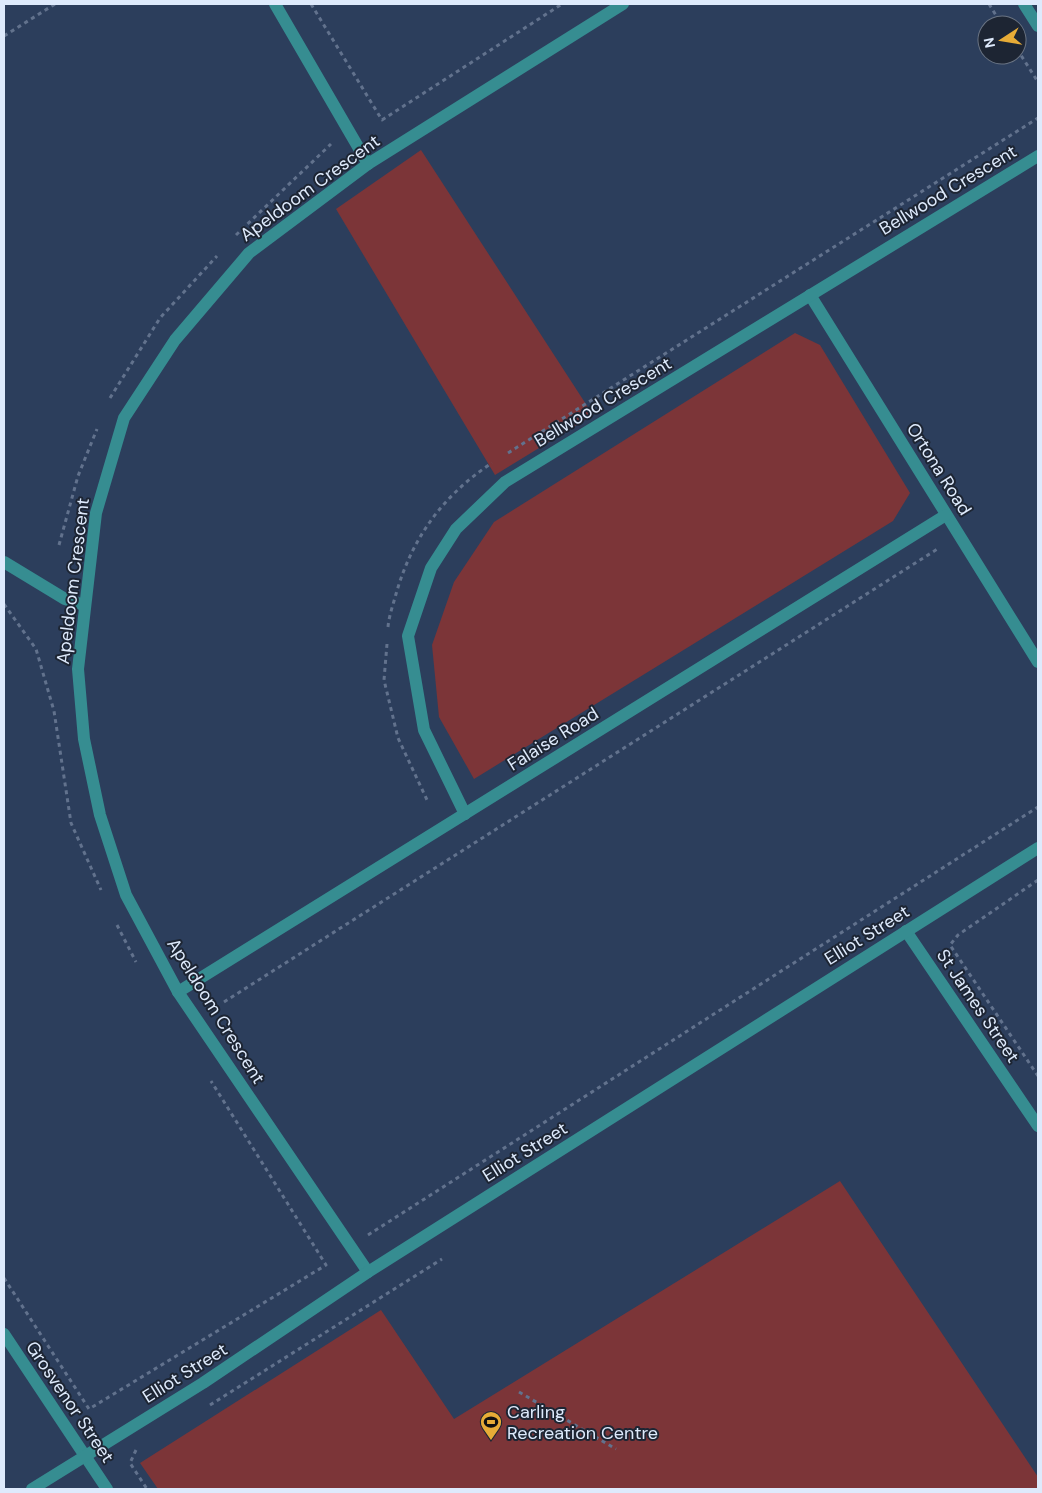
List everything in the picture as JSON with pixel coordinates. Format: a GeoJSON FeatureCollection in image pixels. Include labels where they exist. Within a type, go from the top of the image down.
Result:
{"type":"FeatureCollection","features":[{"type":"Feature","properties":{"kind":"street"},"geometry":{"type":"LineString","coordinates":[[275,4],[368,164]]}},
{"type":"Feature","properties":{"kind":"street","name":"Apeldoom Crescent"},"geometry":{"type":"LineString","coordinates":[[368,1272],[178,992],[126,895],[100,815],[84,739],[79,678],[84,605],[96,513],[124,418],[170,348],[249,253],[368,164],[623,4]]}},
{"type":"Feature","properties":{"kind":"street"},"geometry":{"type":"LineString","coordinates":[[1024,4],[1038,26]]}},
{"type":"Feature","properties":{"kind":"street","name":"Bellwood Crescent"},"geometry":{"type":"LineString","coordinates":[[464,814],[424,730],[408,636],[431,568],[456,530],[505,482],[1038,156]]}},
{"type":"Feature","properties":{"kind":"street","name":"Ortona Road"},"geometry":{"type":"LineString","coordinates":[[810,295],[1038,662]]}},
{"type":"Feature","properties":{"kind":"street","name":"Falaise Road"},"geometry":{"type":"LineString","coordinates":[[178,992],[946,515]]}},
{"type":"Feature","properties":{"kind":"street"},"geometry":{"type":"LineString","coordinates":[[4,562],[64,599],[84,605]]}},
{"type":"Feature","properties":{"kind":"street","name":"Elliot Street"},"geometry":{"type":"LineString","coordinates":[[32,1489],[203,1382],[368,1272],[1038,848]]}},
{"type":"Feature","properties":{"kind":"street","name":"St James Street"},"geometry":{"type":"LineString","coordinates":[[906,931],[1038,1126]]}},
{"type":"Feature","properties":{"kind":"street","name":"Grosvenor Street"},"geometry":{"type":"LineString","coordinates":[[4,1334],[107,1489]]}},
{"type":"Feature","properties":{"kind":"path"},"geometry":{"type":"LineString","coordinates":[[4,36],[55,4]]}},
{"type":"Feature","properties":{"kind":"path"},"geometry":{"type":"LineString","coordinates":[[311,4],[382,120],[562,4]]}},
{"type":"Feature","properties":{"kind":"path"},"geometry":{"type":"LineString","coordinates":[[988,4],[995,15]]}},
{"type":"Feature","properties":{"kind":"path"},"geometry":{"type":"LineString","coordinates":[[1027,65],[1038,82]]}},
{"type":"Feature","properties":{"kind":"path"},"geometry":{"type":"LineString","coordinates":[[224,1002],[938,548]]}},
{"type":"Feature","properties":{"kind":"path"},"geometry":{"type":"LineString","coordinates":[[4,604],[36,649],[54,711],[71,823],[102,893]]}},
{"type":"Feature","properties":{"kind":"path"},"geometry":{"type":"LineString","coordinates":[[368,1236],[1038,806]]}},
{"type":"Feature","properties":{"kind":"path"},"geometry":{"type":"LineString","coordinates":[[1038,880],[958,935],[950,945],[1038,1076]]}},
{"type":"Feature","properties":{"kind":"path"},"geometry":{"type":"LineString","coordinates":[[114,919],[125,945],[141,970]]}},
{"type":"Feature","properties":{"kind":"path"},"geometry":{"type":"LineString","coordinates":[[4,1278],[89,1409],[326,1265],[210,1080]]}},
{"type":"Feature","properties":{"kind":"path"},"geometry":{"type":"LineString","coordinates":[[201,1409],[217,1402],[442,1259]]}},
{"type":"Feature","properties":{"kind":"path"},"geometry":{"type":"LineString","coordinates":[[519,1392],[616,1449]]}},
{"type":"Feature","properties":{"kind":"path"},"geometry":{"type":"LineString","coordinates":[[141,1447],[134,1452],[130,1463],[147,1489]]}},
{"type":"Feature","properties":{"kind":"shaded area"},"geometry":{"type":"Polygon","coordinates":[[[421,150],[593,415],[495,475],[336,209],[421,150]]]}},
{"type":"Feature","properties":{"kind":"shaded area"},"geometry":{"type":"Polygon","coordinates":[[[795,333],[820,345],[910,493],[893,521],[474,779],[439,717],[432,645],[454,582],[494,522],[795,333]]]}},
{"type":"Feature","properties":{"kind":"shaded area"},"geometry":{"type":"Polygon","coordinates":[[[840,1181],[1038,1477],[1038,1489],[158,1489],[140,1463],[381,1310],[454,1419],[840,1181]]]}},
{"type":"Feature","properties":{"kind":"place","name":"Carling Recreation Centre"},"geometry":{"type":"Point","coordinates":[491,1441]}}]}
